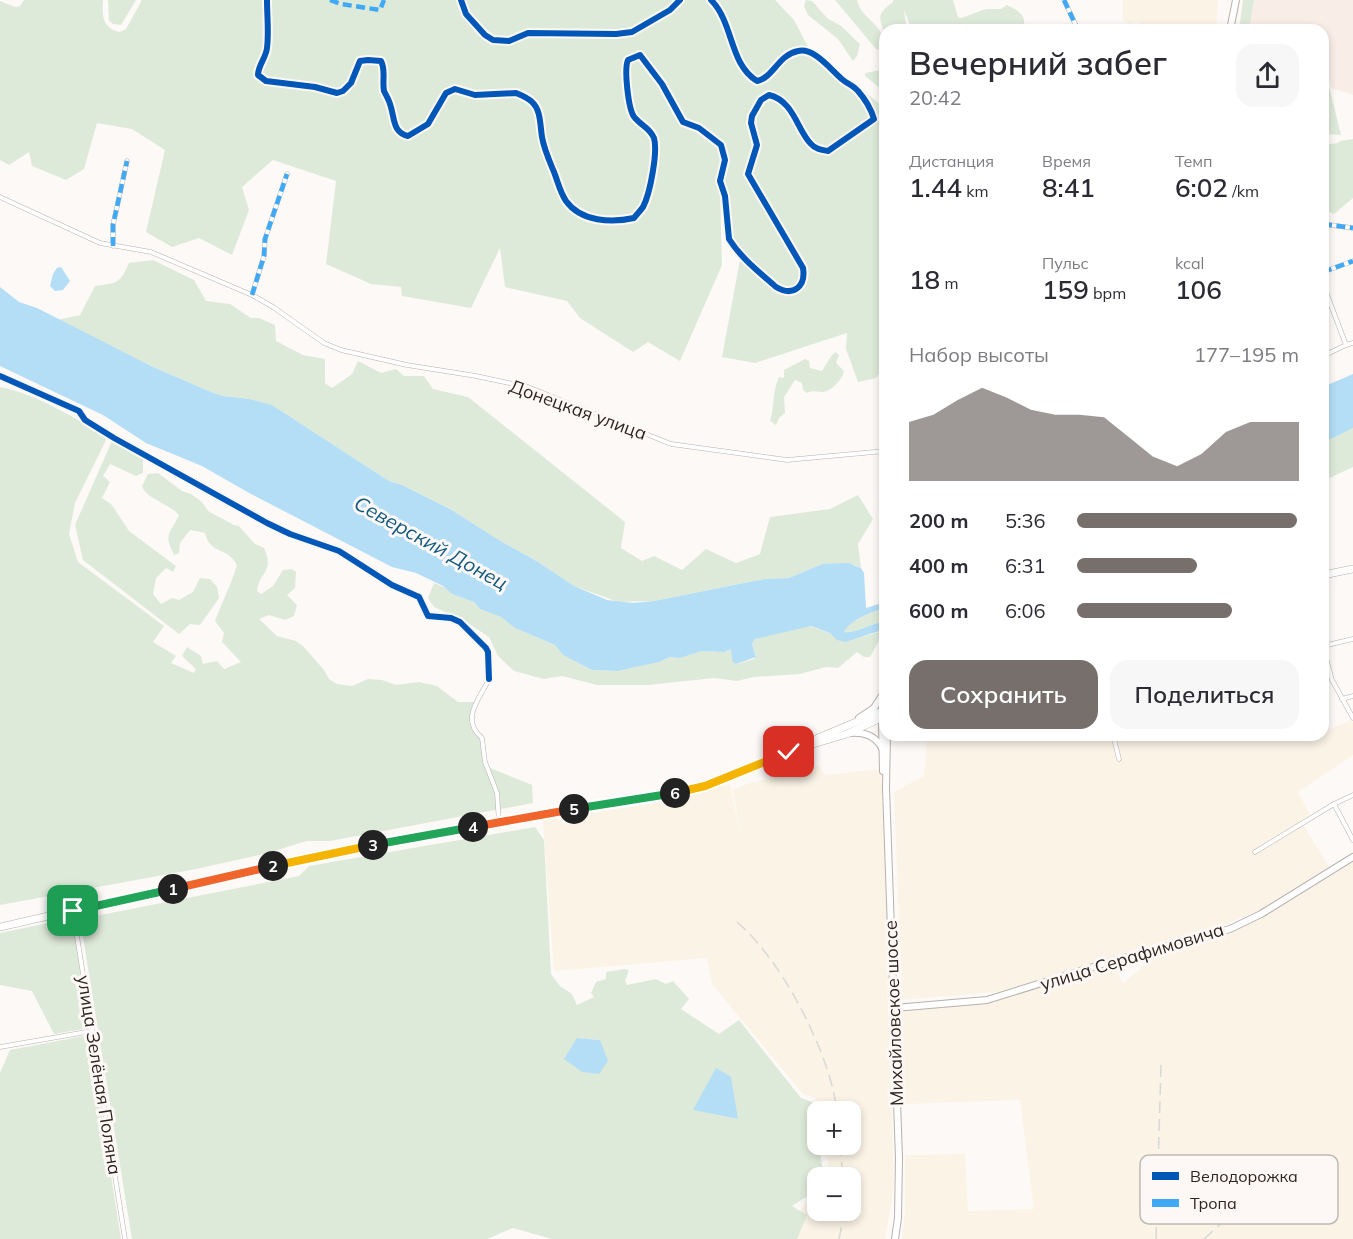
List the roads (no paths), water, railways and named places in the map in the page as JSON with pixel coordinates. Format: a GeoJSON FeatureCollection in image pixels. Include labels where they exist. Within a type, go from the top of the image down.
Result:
{"type":"FeatureCollection","features":[{"type":"Feature","properties":{"kind":"main road"},"geometry":{"type":"LineString","coordinates":[[1231,24],[1236,0]]}},
{"type":"Feature","properties":{"kind":"main road"},"geometry":{"type":"LineString","coordinates":[[1329,573],[1353,569]]}},
{"type":"Feature","properties":{"kind":"main road"},"geometry":{"type":"LineString","coordinates":[[847,730],[874,708],[879,700]]}},
{"type":"Feature","properties":{"kind":"main road"},"geometry":{"type":"LineString","coordinates":[[0,927],[396,840],[546,813],[660,796],[705,786],[879,716]]}},
{"type":"Feature","properties":{"kind":"main road"},"geometry":{"type":"LineString","coordinates":[[847,730],[871,736],[877,740],[882,750]]}},
{"type":"Feature","properties":{"kind":"main road","name":"Михайловское шоссе"},"geometry":{"type":"LineString","coordinates":[[882,741],[886,788]]}},
{"type":"Feature","properties":{"kind":"main road","name":"Михайловское шоссе"},"geometry":{"type":"LineString","coordinates":[[887,741],[886,788],[899,1167],[896,1239]]}},
{"type":"Feature","properties":{"kind":"main road","name":"улица Серафимовича"},"geometry":{"type":"LineString","coordinates":[[895,1008],[987,1000],[1109,962],[1230,929],[1260,914],[1353,857]]}},
{"type":"Feature","properties":{"kind":"street"},"geometry":{"type":"LineString","coordinates":[[1064,0],[1075,24]]}},
{"type":"Feature","properties":{"kind":"street"},"geometry":{"type":"LineString","coordinates":[[113,246],[113,225],[127,161]]}},
{"type":"Feature","properties":{"kind":"street"},"geometry":{"type":"LineString","coordinates":[[252,295],[264,256],[265,239],[287,174]]}},
{"type":"Feature","properties":{"kind":"street","name":"Донецкая улица"},"geometry":{"type":"LineString","coordinates":[[0,197],[100,243],[151,252],[252,295],[324,343],[341,350],[407,365],[528,387],[671,444],[787,460],[879,452]]}},
{"type":"Feature","properties":{"kind":"street"},"geometry":{"type":"LineString","coordinates":[[1329,225],[1353,228]]}},
{"type":"Feature","properties":{"kind":"street"},"geometry":{"type":"LineString","coordinates":[[1329,270],[1353,261]]}},
{"type":"Feature","properties":{"kind":"street"},"geometry":{"type":"LineString","coordinates":[[1329,300],[1346,345]]}},
{"type":"Feature","properties":{"kind":"street"},"geometry":{"type":"LineString","coordinates":[[1329,353],[1353,343]]}},
{"type":"Feature","properties":{"kind":"street"},"geometry":{"type":"LineString","coordinates":[[1329,645],[1353,639]]}},
{"type":"Feature","properties":{"kind":"street"},"geometry":{"type":"LineString","coordinates":[[1329,669],[1332,680],[1353,718]]}},
{"type":"Feature","properties":{"kind":"street"},"geometry":{"type":"LineString","coordinates":[[489,679],[471,717],[471,725],[482,738],[485,762],[497,794],[499,823]]}},
{"type":"Feature","properties":{"kind":"street"},"geometry":{"type":"LineString","coordinates":[[1342,699],[1353,696]]}},
{"type":"Feature","properties":{"kind":"street"},"geometry":{"type":"LineString","coordinates":[[1114,741],[1119,759]]}},
{"type":"Feature","properties":{"kind":"street"},"geometry":{"type":"LineString","coordinates":[[1255,852],[1353,795]]}},
{"type":"Feature","properties":{"kind":"street"},"geometry":{"type":"LineString","coordinates":[[1334,804],[1353,840]]}},
{"type":"Feature","properties":{"kind":"street","name":"улица Зелёная Поляна"},"geometry":{"type":"LineString","coordinates":[[73,911],[125,1239]]}},
{"type":"Feature","properties":{"kind":"street"},"geometry":{"type":"LineString","coordinates":[[0,1047],[92,1031]]}},
{"type":"Feature","properties":{"kind":"water"},"geometry":{"type":"Polygon","coordinates":[[[61,267],[70,281],[63,290],[55,291],[50,286],[53,274],[57,268],[61,267]]]}},
{"type":"Feature","properties":{"kind":"water","name":"Северский Донец"},"geometry":{"type":"Polygon","coordinates":[[[0,287],[19,302],[37,308],[151,366],[223,396],[250,399],[272,405],[389,481],[450,509],[574,586],[607,600],[633,603],[654,601],[764,579],[789,578],[822,564],[848,563],[861,568],[864,573],[866,608],[879,604],[879,610],[856,620],[844,632],[879,623],[879,631],[846,642],[837,640],[830,633],[811,626],[755,639],[752,644],[756,657],[736,664],[732,661],[731,649],[724,652],[702,651],[680,658],[670,657],[659,662],[618,671],[592,670],[563,655],[555,645],[515,628],[501,617],[480,609],[474,602],[452,594],[443,586],[416,573],[392,567],[202,466],[146,443],[103,415],[0,366],[0,287]]]}},
{"type":"Feature","properties":{"kind":"water"},"geometry":{"type":"Polygon","coordinates":[[[1353,374],[1353,428],[1329,440],[1329,384],[1353,374]]]}},
{"type":"Feature","properties":{"kind":"water"},"geometry":{"type":"Polygon","coordinates":[[[577,1038],[600,1040],[608,1061],[599,1074],[582,1072],[564,1059],[577,1038]]]}},
{"type":"Feature","properties":{"kind":"water"},"geometry":{"type":"Polygon","coordinates":[[[716,1068],[731,1077],[738,1119],[693,1110],[716,1068]]]}},
{"type":"Feature","properties":{"kind":"railway"},"geometry":{"type":"LineString","coordinates":[[737,922],[754,938],[770,959],[801,1009],[825,1063],[835,1101]]}},
{"type":"Feature","properties":{"kind":"railway"},"geometry":{"type":"LineString","coordinates":[[1158,1155],[1161,1065]]}},
{"type":"Feature","properties":{"kind":"railway"},"geometry":{"type":"LineString","coordinates":[[841,1155],[842,1167]]}},
{"type":"Feature","properties":{"kind":"railway"},"geometry":{"type":"LineString","coordinates":[[839,1239],[843,1221]]}},
{"type":"Feature","properties":{"kind":"railway"},"geometry":{"type":"LineString","coordinates":[[1156,1224],[1156,1239]]}},
{"type":"Feature","properties":{"kind":"railway"},"geometry":{"type":"LineString","coordinates":[[1204,1239],[1221,1224]]}}]}
